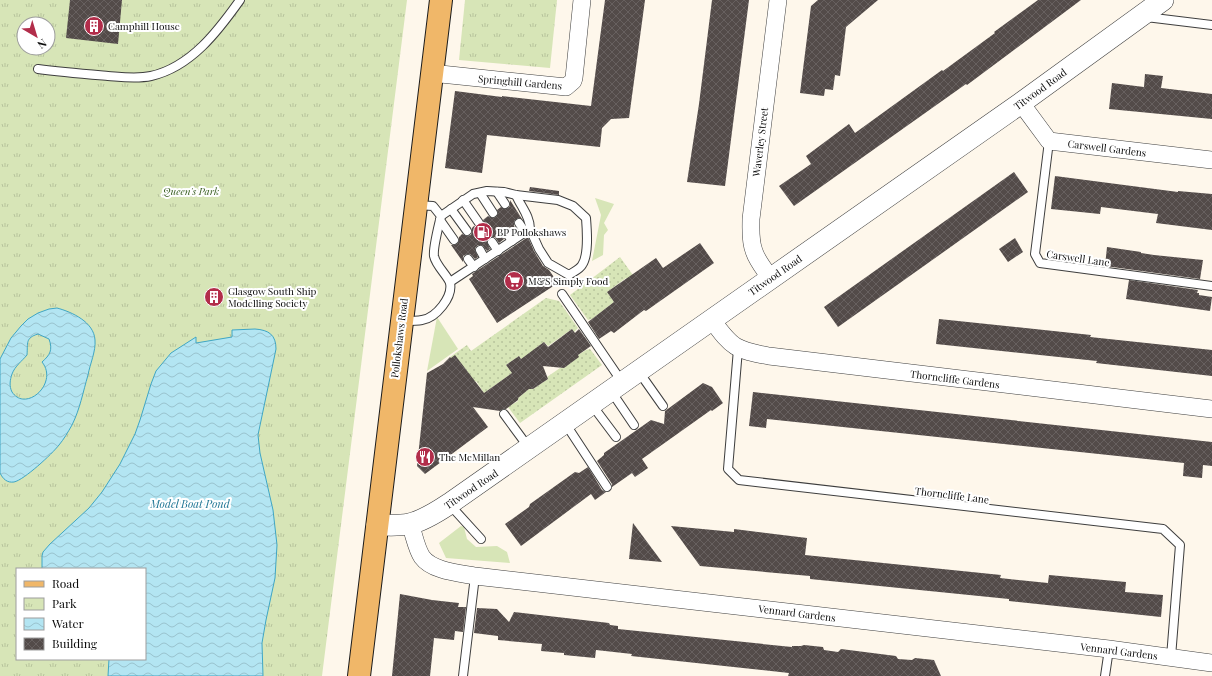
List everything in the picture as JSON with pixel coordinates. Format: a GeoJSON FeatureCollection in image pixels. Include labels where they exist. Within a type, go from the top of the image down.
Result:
{"type":"FeatureCollection","features":[{"type":"Feature","properties":{"kind":"main road","name":"Pollokshaws Road"},"geometry":{"type":"LineString","coordinates":[[359,676],[441,0]]}},
{"type":"Feature","properties":{"kind":"street","name":"Springhill Gardens"},"geometry":{"type":"LineString","coordinates":[[431,73],[566,87],[573,82],[574,78],[582,0]]}},
{"type":"Feature","properties":{"kind":"street","name":"Waverley Street"},"geometry":{"type":"LineString","coordinates":[[770,279],[760,264],[754,251],[751,238],[751,219],[778,0]]}},
{"type":"Feature","properties":{"kind":"street","name":"Titwood Road"},"geometry":{"type":"LineString","coordinates":[[377,525],[399,526],[410,524],[430,516],[449,504],[1021,103],[1163,0]]}},
{"type":"Feature","properties":{"kind":"street"},"geometry":{"type":"LineString","coordinates":[[1021,103],[1049,141]]}},
{"type":"Feature","properties":{"kind":"street","name":"Carswell Gardens"},"geometry":{"type":"LineString","coordinates":[[1049,141],[1212,160]]}},
{"type":"Feature","properties":{"kind":"street","name":"Thorncliffe Gardens"},"geometry":{"type":"LineString","coordinates":[[712,320],[724,338],[738,349],[750,353],[1212,410]]}},
{"type":"Feature","properties":{"kind":"street","name":"Vennard Gardens"},"geometry":{"type":"LineString","coordinates":[[410,524],[422,557],[429,564],[438,569],[475,576],[1109,649],[1212,663]]}},
{"type":"Feature","properties":{"kind":"lane"},"geometry":{"type":"LineString","coordinates":[[38,69],[134,78],[162,73],[173,68],[189,57],[217,32],[240,0]]}},
{"type":"Feature","properties":{"kind":"lane"},"geometry":{"type":"LineString","coordinates":[[1142,16],[1212,25]]}},
{"type":"Feature","properties":{"kind":"lane","name":"Carswell Lane"},"geometry":{"type":"LineString","coordinates":[[1049,141],[1035,254],[1040,263],[1212,286]]}},
{"type":"Feature","properties":{"kind":"lane"},"geometry":{"type":"LineString","coordinates":[[402,321],[423,320],[435,314],[444,305],[450,289],[450,282],[434,256],[440,218],[473,194],[487,191],[497,192],[558,200],[573,206],[586,218],[587,244],[582,266],[569,275],[548,263],[528,231],[519,223]]}},
{"type":"Feature","properties":{"kind":"lane"},"geometry":{"type":"LineString","coordinates":[[497,192],[505,204]]}},
{"type":"Feature","properties":{"kind":"lane"},"geometry":{"type":"LineString","coordinates":[[480,193],[493,213]]}},
{"type":"Feature","properties":{"kind":"lane"},"geometry":{"type":"LineString","coordinates":[[450,282],[528,231],[530,220],[516,195]]}},
{"type":"Feature","properties":{"kind":"lane"},"geometry":{"type":"LineString","coordinates":[[463,200],[479,223]]}},
{"type":"Feature","properties":{"kind":"lane"},"geometry":{"type":"LineString","coordinates":[[416,204],[433,206],[454,240]]}},
{"type":"Feature","properties":{"kind":"lane"},"geometry":{"type":"LineString","coordinates":[[451,209],[467,231]]}},
{"type":"Feature","properties":{"kind":"lane"},"geometry":{"type":"LineString","coordinates":[[506,232],[512,241]]}},
{"type":"Feature","properties":{"kind":"lane"},"geometry":{"type":"LineString","coordinates":[[492,242],[498,251]]}},
{"type":"Feature","properties":{"kind":"lane"},"geometry":{"type":"LineString","coordinates":[[480,250],[485,259]]}},
{"type":"Feature","properties":{"kind":"lane"},"geometry":{"type":"LineString","coordinates":[[468,259],[474,267]]}},
{"type":"Feature","properties":{"kind":"lane"},"geometry":{"type":"LineString","coordinates":[[562,294],[624,382],[634,425]]}},
{"type":"Feature","properties":{"kind":"lane","name":"Thorncliffe Lane"},"geometry":{"type":"LineString","coordinates":[[738,349],[728,469],[739,480],[1163,529],[1180,545],[1170,657]]}},
{"type":"Feature","properties":{"kind":"lane"},"geometry":{"type":"LineString","coordinates":[[624,382],[663,406]]}},
{"type":"Feature","properties":{"kind":"lane"},"geometry":{"type":"LineString","coordinates":[[592,405],[616,437]]}},
{"type":"Feature","properties":{"kind":"lane"},"geometry":{"type":"LineString","coordinates":[[504,414],[530,448]]}},
{"type":"Feature","properties":{"kind":"lane"},"geometry":{"type":"LineString","coordinates":[[565,423],[608,487]]}},
{"type":"Feature","properties":{"kind":"lane"},"geometry":{"type":"LineString","coordinates":[[449,504],[481,539]]}},
{"type":"Feature","properties":{"kind":"lane"},"geometry":{"type":"LineString","coordinates":[[463,676],[475,576]]}},
{"type":"Feature","properties":{"kind":"lane"},"geometry":{"type":"LineString","coordinates":[[1105,676],[1109,649]]}},
{"type":"Feature","properties":{"kind":"green space","name":"Queen's Park"},"geometry":{"type":"Polygon","coordinates":[[[0,0],[407,0],[322,676],[0,676],[0,0]]]}},
{"type":"Feature","properties":{"kind":"green space"},"geometry":{"type":"Polygon","coordinates":[[[465,0],[557,0],[550,68],[459,60],[465,0]]]}},
{"type":"Feature","properties":{"kind":"green space"},"geometry":{"type":"Polygon","coordinates":[[[595,198],[614,204],[604,223],[608,230],[604,235],[603,255],[592,261],[601,215],[595,198]]]}},
{"type":"Feature","properties":{"kind":"green space"},"geometry":{"type":"Polygon","coordinates":[[[620,257],[640,285],[633,289],[626,278],[607,292],[614,302],[592,319],[588,320],[570,295],[620,257]]]}},
{"type":"Feature","properties":{"kind":"green space"},"geometry":{"type":"Polygon","coordinates":[[[546,298],[559,301],[578,328],[574,332],[572,329],[548,346],[544,342],[537,347],[525,363],[519,356],[506,365],[512,373],[484,393],[476,381],[474,383],[465,377],[450,357],[467,345],[471,351],[546,298]]]}},
{"type":"Feature","properties":{"kind":"green space"},"geometry":{"type":"Polygon","coordinates":[[[437,317],[458,349],[427,371],[437,317]]]}},
{"type":"Feature","properties":{"kind":"green space"},"geometry":{"type":"Polygon","coordinates":[[[590,349],[602,365],[520,423],[508,407],[518,401],[518,398],[529,389],[533,389],[548,379],[547,377],[560,368],[564,368],[578,357],[578,355],[590,349]]]}},
{"type":"Feature","properties":{"kind":"green space"},"geometry":{"type":"Polygon","coordinates":[[[461,526],[464,527],[467,539],[476,547],[497,546],[507,552],[510,563],[446,558],[439,543],[461,526]]]}},
{"type":"Feature","properties":{"kind":"water"},"geometry":{"type":"Polygon","coordinates":[[[57,308],[63,310],[75,315],[86,323],[94,334],[94,353],[77,413],[64,438],[59,445],[31,472],[19,480],[9,482],[4,479],[0,473],[0,359],[11,338],[21,326],[28,319],[49,309],[57,308]],[[38,334],[29,339],[27,344],[27,355],[15,368],[11,378],[11,390],[18,398],[25,399],[32,397],[39,393],[44,386],[46,370],[42,362],[47,357],[51,349],[49,339],[38,334]]]}},
{"type":"Feature","properties":{"kind":"water","name":"Model Boat Pond"},"geometry":{"type":"Polygon","coordinates":[[[255,329],[268,332],[275,340],[276,344],[258,435],[260,453],[273,510],[277,545],[275,578],[262,643],[263,676],[108,676],[109,660],[146,660],[146,568],[42,568],[43,552],[89,508],[102,492],[120,464],[135,434],[156,371],[171,353],[196,337],[196,343],[232,337],[232,330],[255,329]]]}},
{"type":"Feature","properties":{"kind":"building","name":"Camphill House"},"geometry":{"type":"Polygon","coordinates":[[[70,0],[122,0],[118,44],[66,38],[70,0]]]}},
{"type":"Feature","properties":{"kind":"building"},"geometry":{"type":"Polygon","coordinates":[[[605,0],[645,0],[629,118],[611,119],[602,128],[600,147],[487,135],[482,173],[445,168],[455,91],[591,106],[605,0]]]}},
{"type":"Feature","properties":{"kind":"building"},"geometry":{"type":"Polygon","coordinates":[[[712,0],[749,0],[725,186],[687,182],[699,104],[712,0]]]}},
{"type":"Feature","properties":{"kind":"building"},"geometry":{"type":"Polygon","coordinates":[[[818,0],[878,0],[846,27],[840,76],[835,75],[833,90],[825,89],[824,96],[800,93],[811,6],[818,0]]]}},
{"type":"Feature","properties":{"kind":"building"},"geometry":{"type":"Polygon","coordinates":[[[1038,0],[1081,0],[967,85],[966,84],[794,206],[779,186],[811,164],[806,156],[849,124],[855,133],[942,70],[943,71],[1038,0]]]}},
{"type":"Feature","properties":{"kind":"building"},"geometry":{"type":"Polygon","coordinates":[[[1145,74],[1163,76],[1161,88],[1212,94],[1212,119],[1109,109],[1112,83],[1144,87],[1145,74]]]}},
{"type":"Feature","properties":{"kind":"building"},"geometry":{"type":"Polygon","coordinates":[[[1014,172],[1028,192],[838,327],[824,307],[1014,172]]]}},
{"type":"Feature","properties":{"kind":"building"},"geometry":{"type":"Polygon","coordinates":[[[1055,176],[1178,192],[1212,194],[1212,230],[1156,223],[1158,214],[1101,207],[1100,214],[1051,209],[1055,176]]]}},
{"type":"Feature","properties":{"kind":"building"},"geometry":{"type":"Polygon","coordinates":[[[530,187],[559,191],[559,195],[529,191],[530,187]]]}},
{"type":"Feature","properties":{"kind":"building"},"geometry":{"type":"Polygon","coordinates":[[[510,200],[522,219],[518,218],[514,221],[514,226],[518,231],[514,233],[509,227],[503,227],[501,233],[504,239],[499,243],[495,237],[489,237],[487,242],[490,249],[487,251],[483,246],[478,245],[475,250],[478,257],[475,259],[470,254],[467,254],[463,256],[463,262],[451,245],[457,244],[459,237],[462,234],[467,236],[471,235],[472,228],[474,226],[479,228],[482,227],[484,223],[483,220],[488,216],[493,218],[496,217],[498,213],[497,210],[501,207],[505,209],[508,208],[510,206],[510,200]]]}},
{"type":"Feature","properties":{"kind":"building","name":"M&S Simply Food"},"geometry":{"type":"Polygon","coordinates":[[[528,237],[543,266],[549,270],[558,283],[497,323],[469,279],[473,276],[472,274],[528,237]]]}},
{"type":"Feature","properties":{"kind":"building"},"geometry":{"type":"Polygon","coordinates":[[[1015,238],[1023,252],[1008,262],[999,249],[1015,238]]]}},
{"type":"Feature","properties":{"kind":"building"},"geometry":{"type":"Polygon","coordinates":[[[700,243],[714,263],[646,311],[644,310],[614,333],[611,331],[599,339],[588,322],[614,302],[607,292],[656,258],[663,268],[700,243]]]}},
{"type":"Feature","properties":{"kind":"building"},"geometry":{"type":"Polygon","coordinates":[[[1107,247],[1154,255],[1203,260],[1200,279],[1105,266],[1107,247]]]}},
{"type":"Feature","properties":{"kind":"building"},"geometry":{"type":"Polygon","coordinates":[[[1129,280],[1198,290],[1197,293],[1199,293],[1199,295],[1212,297],[1210,311],[1126,299],[1129,280]]]}},
{"type":"Feature","properties":{"kind":"building"},"geometry":{"type":"Polygon","coordinates":[[[939,319],[1091,335],[1090,337],[1212,350],[1212,376],[1096,363],[1097,361],[936,344],[939,319]]]}},
{"type":"Feature","properties":{"kind":"building"},"geometry":{"type":"Polygon","coordinates":[[[572,329],[575,333],[579,329],[591,346],[578,355],[579,357],[564,368],[543,366],[548,379],[533,389],[529,389],[506,409],[500,411],[473,407],[488,427],[425,474],[417,466],[427,373],[455,355],[484,393],[512,373],[506,365],[519,356],[521,359],[544,342],[548,347],[572,329]]]}},
{"type":"Feature","properties":{"kind":"building"},"geometry":{"type":"Polygon","coordinates":[[[703,383],[712,387],[723,403],[642,459],[648,468],[635,477],[632,473],[612,487],[612,484],[597,461],[604,455],[604,453],[651,420],[664,424],[665,411],[703,383]]]}},
{"type":"Feature","properties":{"kind":"building"},"geometry":{"type":"Polygon","coordinates":[[[753,392],[1212,442],[1212,466],[1203,465],[1202,478],[1183,476],[1184,463],[767,419],[766,428],[749,426],[753,392]]]}},
{"type":"Feature","properties":{"kind":"building"},"geometry":{"type":"Polygon","coordinates":[[[588,467],[602,490],[606,492],[595,500],[591,494],[521,546],[505,524],[575,472],[579,473],[588,467]]]}},
{"type":"Feature","properties":{"kind":"building"},"geometry":{"type":"Polygon","coordinates":[[[633,523],[662,562],[629,559],[633,523]]]}},
{"type":"Feature","properties":{"kind":"building"},"geometry":{"type":"Polygon","coordinates":[[[671,526],[734,532],[734,529],[807,538],[805,555],[1001,575],[1000,578],[1048,583],[1049,575],[1126,582],[1125,592],[1163,595],[1161,617],[1009,601],[1009,599],[810,579],[810,576],[700,566],[671,526]]]}},
{"type":"Feature","properties":{"kind":"building"},"geometry":{"type":"Polygon","coordinates":[[[400,594],[459,603],[458,607],[466,607],[463,632],[455,631],[454,640],[434,638],[430,676],[392,676],[400,594]]]}},
{"type":"Feature","properties":{"kind":"building"},"geometry":{"type":"Polygon","coordinates":[[[477,608],[497,609],[509,622],[514,612],[609,623],[610,625],[618,626],[618,629],[792,647],[804,645],[823,647],[824,650],[838,652],[841,649],[896,656],[898,659],[912,660],[915,658],[934,660],[941,676],[788,676],[789,673],[631,656],[632,654],[596,650],[595,658],[564,655],[564,653],[541,651],[542,644],[498,640],[498,636],[474,633],[477,608]]]}},
{"type":"Feature","properties":{"kind":"place","name":"Camphill House"},"geometry":{"type":"Point","coordinates":[94,26]}},
{"type":"Feature","properties":{"kind":"place","name":"BP Pollokshaws"},"geometry":{"type":"Point","coordinates":[483,232]}},
{"type":"Feature","properties":{"kind":"place","name":"M&S Simply Food"},"geometry":{"type":"Point","coordinates":[514,281]}},
{"type":"Feature","properties":{"kind":"place","name":"Glasgow South Ship Modelling Society"},"geometry":{"type":"Point","coordinates":[214,297]}},
{"type":"Feature","properties":{"kind":"place","name":"The McMillan"},"geometry":{"type":"Point","coordinates":[425,457]}}]}
